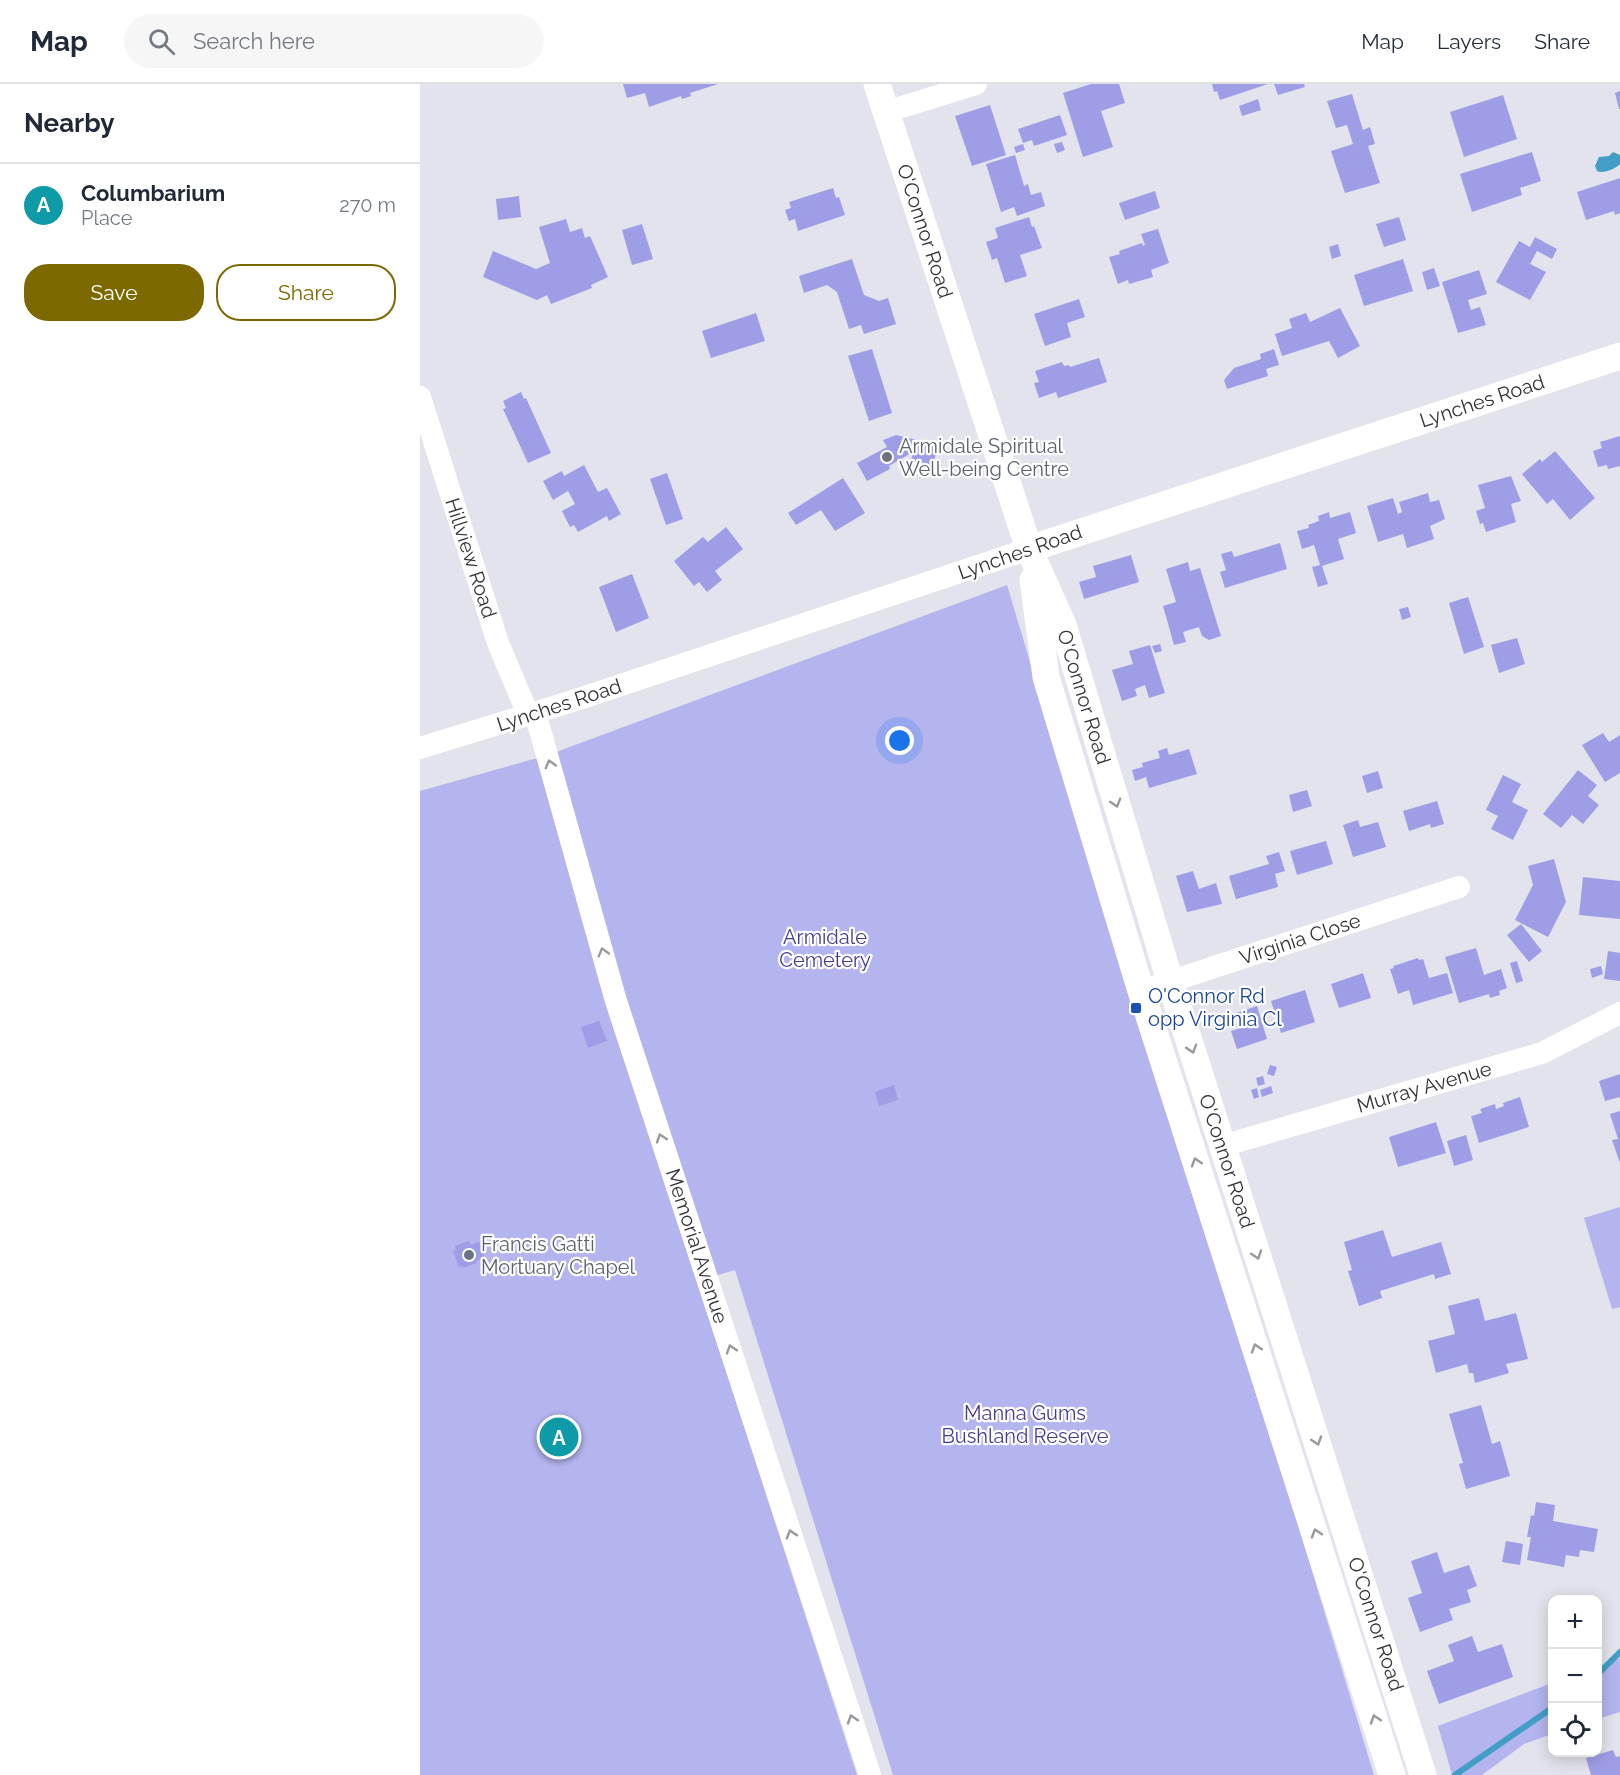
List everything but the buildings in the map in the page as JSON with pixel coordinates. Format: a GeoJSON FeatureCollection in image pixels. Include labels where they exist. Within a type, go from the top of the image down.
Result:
{"type":"FeatureCollection","features":[{"type":"Feature","properties":{"kind":"street","name":"O'Connor Road"},"geometry":{"type":"LineString","coordinates":[[877,84],[1029,549],[1063,625],[1170,981],[1423,1775]]}},
{"type":"Feature","properties":{"kind":"street"},"geometry":{"type":"LineString","coordinates":[[886,112],[976,84]]}},
{"type":"Feature","properties":{"kind":"street","name":"Lynches Road"},"geometry":{"type":"LineString","coordinates":[[420,748],[531,715],[1620,356]]}},
{"type":"Feature","properties":{"kind":"street","name":"Hillview Road"},"geometry":{"type":"LineString","coordinates":[[420,397],[498,643],[525,707],[531,715]]}},
{"type":"Feature","properties":{"kind":"street","name":"O'Connor Road"},"geometry":{"type":"LineString","coordinates":[[1029,549],[1046,677],[1142,991],[1392,1775]]}},
{"type":"Feature","properties":{"kind":"street","name":"Memorial Avenue"},"geometry":{"type":"LineString","coordinates":[[531,715],[538,723],[548,755],[620,1012],[870,1775]]}},
{"type":"Feature","properties":{"kind":"street","name":"Virginia Close"},"geometry":{"type":"LineString","coordinates":[[1142,991],[1459,887]]}},
{"type":"Feature","properties":{"kind":"street","name":"Murray Avenue"},"geometry":{"type":"LineString","coordinates":[[1222,1146],[1542,1053],[1620,1013]]}},
{"type":"Feature","properties":{"kind":"green space","name":"Armidale Cemetery"},"geometry":{"type":"Polygon","coordinates":[[[1007,585],[1088,856],[1177,1127],[1374,1775],[893,1775],[735,1270],[697,1281],[857,1775],[420,1775],[420,791],[548,755],[1007,585]]]}},
{"type":"Feature","properties":{"kind":"green space"},"geometry":{"type":"Polygon","coordinates":[[[1620,1207],[1620,1307],[1612,1309],[1584,1218],[1620,1207]]]}},
{"type":"Feature","properties":{"kind":"green space"},"geometry":{"type":"Polygon","coordinates":[[[1620,1658],[1620,1712],[1602,1718],[1602,1703],[1602,1665],[1620,1658]]]}},
{"type":"Feature","properties":{"kind":"green space"},"geometry":{"type":"Polygon","coordinates":[[[1548,1685],[1548,1735],[1524,1744],[1482,1775],[1452,1775],[1438,1726],[1548,1685]]]}},
{"type":"Feature","properties":{"kind":"shaded area"},"geometry":{"type":"Polygon","coordinates":[[[1613,152],[1620,155],[1620,164],[1609,170],[1597,171],[1595,166],[1599,157],[1609,156],[1613,152]]]}},
{"type":"Feature","properties":{"kind":"waterway"},"geometry":{"type":"LineString","coordinates":[[1602,1670],[1620,1652]]}},
{"type":"Feature","properties":{"kind":"waterway"},"geometry":{"type":"LineString","coordinates":[[1455,1775],[1548,1711]]}},
{"type":"Feature","properties":{"kind":"place","name":"Armidale Spiritual Well-being Centre"},"geometry":{"type":"Point","coordinates":[887,457]}},
{"type":"Feature","properties":{"kind":"place","name":"O'Connor Rd opp Virginia Cl"},"geometry":{"type":"Point","coordinates":[1136,1008]}},
{"type":"Feature","properties":{"kind":"place","name":"Francis Gatti Mortuary Chapel"},"geometry":{"type":"Point","coordinates":[469,1255]}},
{"type":"Feature","properties":{"kind":"place","name":"Columbarium"},"geometry":{"type":"Point","coordinates":[559,1437]}},
{"type":"Feature","properties":{"kind":"park label","name":"Manna Gums Bushland Reserve"},"geometry":{"type":"Point","coordinates":[1025,1424]}}]}
